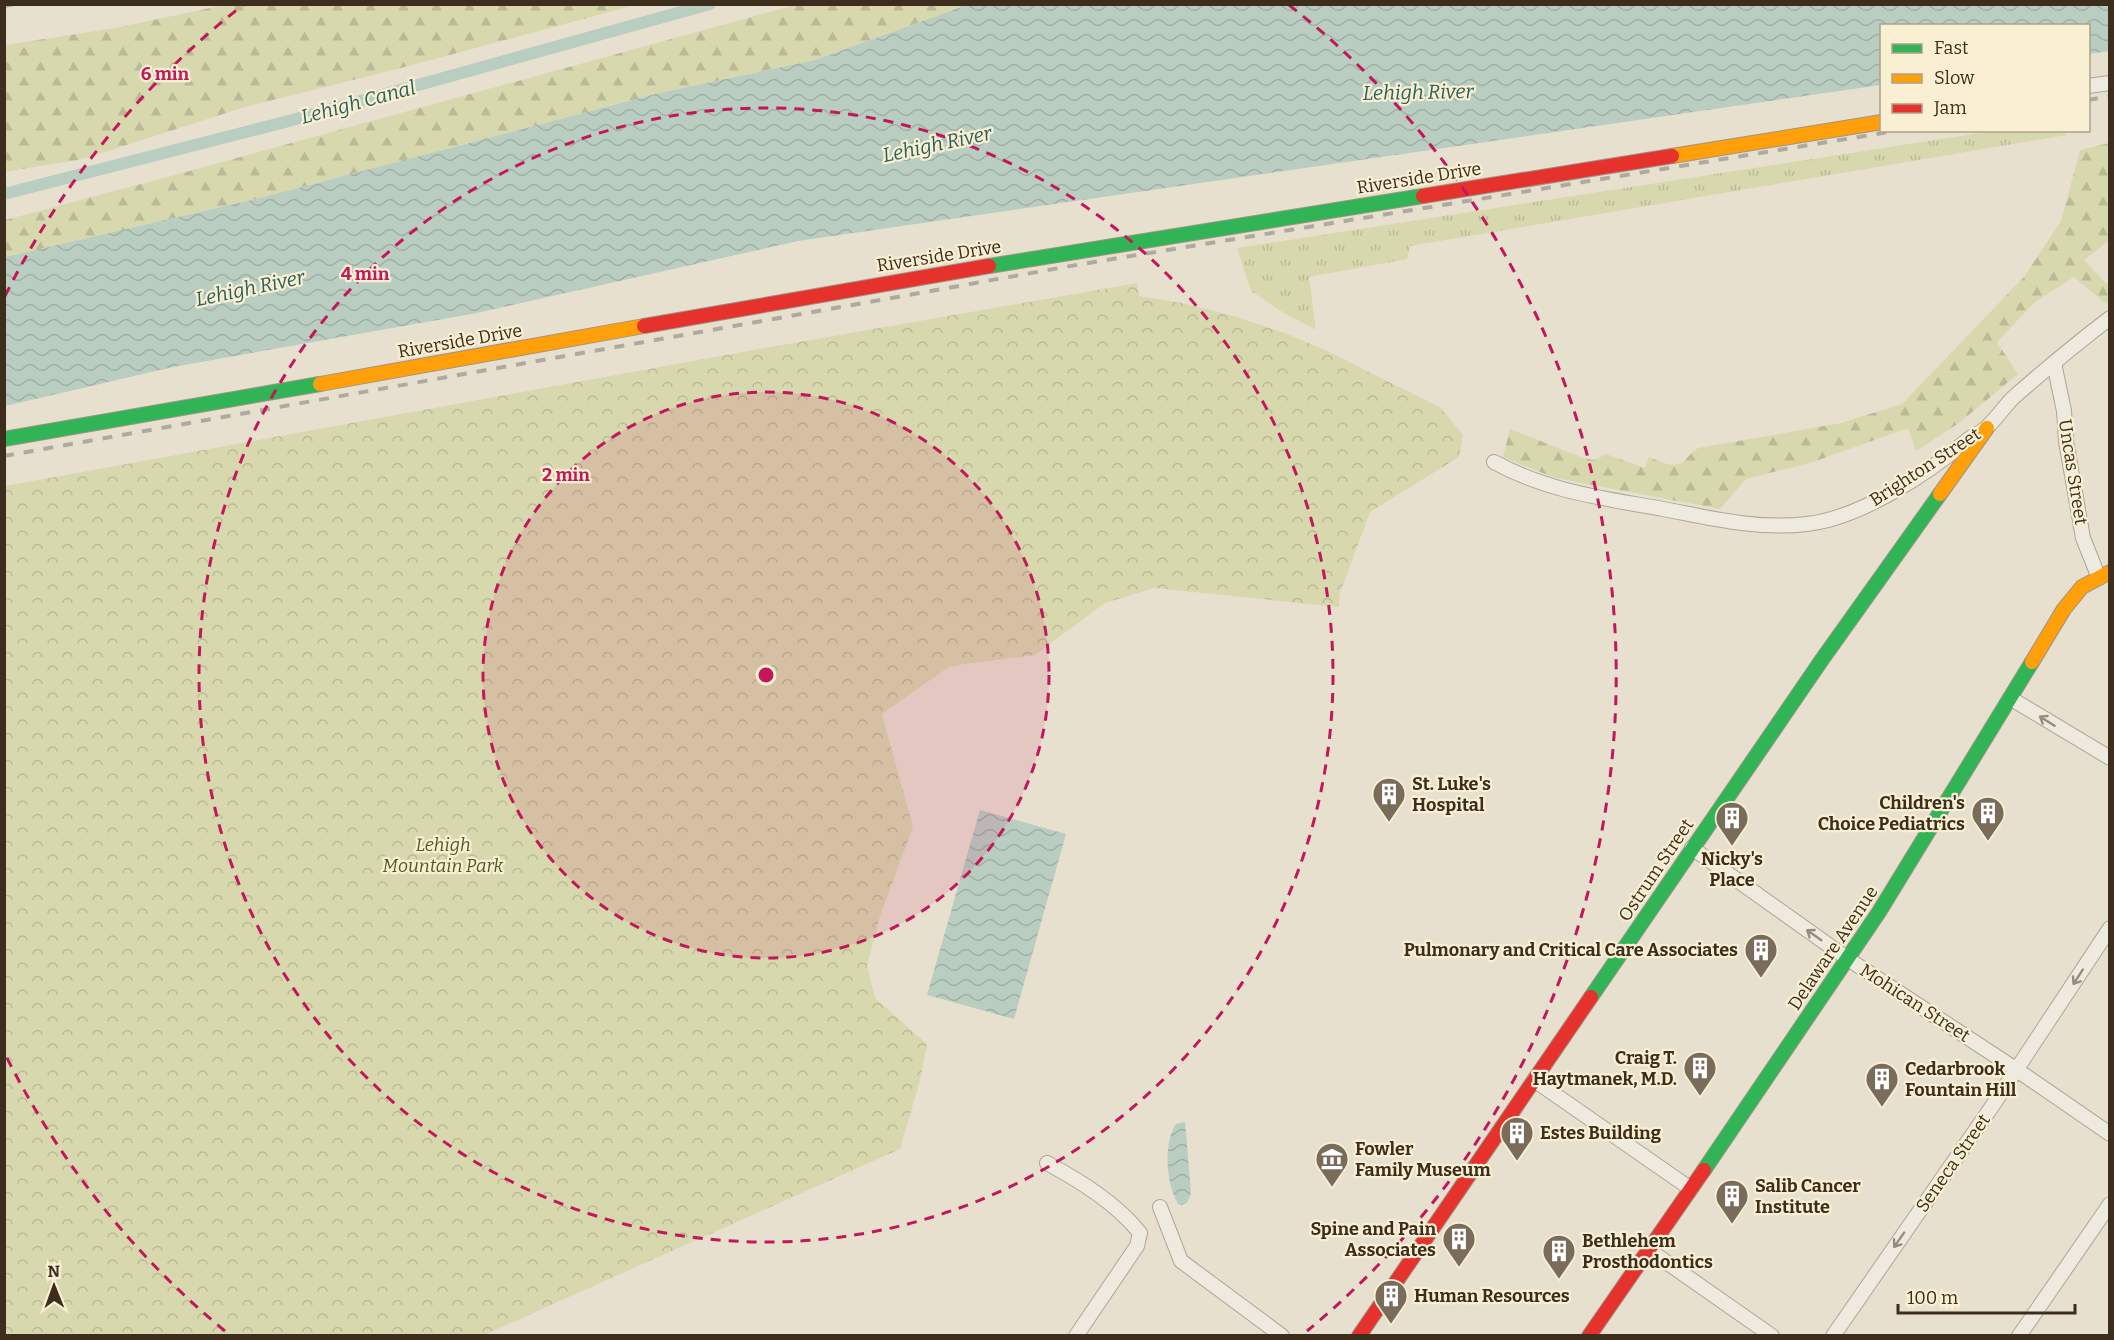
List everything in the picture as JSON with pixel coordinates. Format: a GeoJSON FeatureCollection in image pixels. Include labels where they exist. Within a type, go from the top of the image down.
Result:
{"type":"FeatureCollection","features":[{"type":"Feature","properties":{"kind":"street"},"geometry":{"type":"LineString","coordinates":[[2090,86],[2109,83]]}},
{"type":"Feature","properties":{"kind":"street","name":"Riverside Drive"},"geometry":{"type":"LineString","coordinates":[[4,439],[924,276],[1880,122]]}},
{"type":"Feature","properties":{"kind":"street","name":"Brighton Street"},"geometry":{"type":"LineString","coordinates":[[1494,462],[1546,485],[1583,496],[1740,523],[1785,526],[1827,520],[1860,508],[1941,461],[1987,428],[2012,398],[2109,318]]}},
{"type":"Feature","properties":{"kind":"street","name":"Uncas Street"},"geometry":{"type":"LineString","coordinates":[[2054,363],[2064,411],[2066,441],[2083,538],[2104,575]]}},
{"type":"Feature","properties":{"kind":"street","name":"Ostrum Street"},"geometry":{"type":"LineString","coordinates":[[1359,1335],[1821,661],[1987,428]]}},
{"type":"Feature","properties":{"kind":"street","name":"Delaware Avenue"},"geometry":{"type":"LineString","coordinates":[[1589,1335],[1848,959],[1916,854],[2064,609],[2082,587],[2104,575]]}},
{"type":"Feature","properties":{"kind":"street"},"geometry":{"type":"LineString","coordinates":[[2010,698],[2109,758]]}},
{"type":"Feature","properties":{"kind":"street","name":"Mohican Street"},"geometry":{"type":"LineString","coordinates":[[1692,849],[1848,959],[2017,1070],[2109,1134]]}},
{"type":"Feature","properties":{"kind":"street","name":"Seneca Street"},"geometry":{"type":"LineString","coordinates":[[1833,1335],[2017,1070],[2108,933]]}},
{"type":"Feature","properties":{"kind":"street"},"geometry":{"type":"LineString","coordinates":[[1534,1080],[1691,1189]]}},
{"type":"Feature","properties":{"kind":"street"},"geometry":{"type":"LineString","coordinates":[[1047,1163],[1071,1176],[1106,1201],[1130,1220],[1140,1233],[1137,1246],[1076,1335]]}},
{"type":"Feature","properties":{"kind":"street"},"geometry":{"type":"LineString","coordinates":[[2019,1335],[2109,1204]]}},
{"type":"Feature","properties":{"kind":"street"},"geometry":{"type":"LineString","coordinates":[[1160,1207],[1181,1261],[1282,1335]]}},
{"type":"Feature","properties":{"kind":"street"},"geometry":{"type":"LineString","coordinates":[[1649,1250],[1772,1335]]}},
{"type":"Feature","properties":{"kind":"green space"},"geometry":{"type":"Polygon","coordinates":[[[229,4],[635,5],[245,107],[83,159],[5,172],[5,45],[115,28],[229,4]]]}},
{"type":"Feature","properties":{"kind":"green space"},"geometry":{"type":"Polygon","coordinates":[[[795,5],[967,5],[815,60],[655,94],[256,199],[5,257],[5,220],[795,5]]]}},
{"type":"Feature","properties":{"kind":"green space"},"geometry":{"type":"Polygon","coordinates":[[[1987,132],[2064,132],[2067,135],[1410,246],[1407,259],[1309,277],[1316,330],[1284,313],[1251,291],[1237,248],[1987,132]]]}},
{"type":"Feature","properties":{"kind":"green space"},"geometry":{"type":"Polygon","coordinates":[[[2109,143],[2109,241],[2084,260],[2109,286],[2109,300],[2106,304],[2074,277],[2035,302],[1997,342],[2018,374],[1959,423],[1916,451],[1908,428],[1813,462],[1746,479],[1720,509],[1555,478],[1503,457],[1510,429],[1583,458],[1595,460],[1606,454],[1645,468],[1649,457],[1674,465],[1683,462],[1698,448],[1841,423],[1902,404],[2024,277],[2061,221],[2080,150],[2109,143]]]}},
{"type":"Feature","properties":{"kind":"green space","name":"Lehigh Mountain Park"},"geometry":{"type":"Polygon","coordinates":[[[1137,283],[1139,296],[1182,303],[1234,316],[1285,333],[1325,350],[1441,408],[1463,435],[1459,457],[1370,512],[1340,593],[1339,607],[1154,588],[1105,603],[1035,655],[950,666],[882,714],[913,827],[880,916],[867,965],[875,998],[927,1044],[920,1080],[900,1149],[484,1335],[5,1335],[5,486],[1137,283]]]}},
{"type":"Feature","properties":{"kind":"water","name":"Lehigh River"},"geometry":{"type":"Polygon","coordinates":[[[2109,4],[2110,51],[2090,54],[2090,24],[1880,24],[1880,85],[798,241],[477,313],[173,367],[5,406],[5,257],[256,199],[655,94],[815,60],[967,5],[2109,4]]]}},
{"type":"Feature","properties":{"kind":"water"},"geometry":{"type":"Polygon","coordinates":[[[980,810],[1066,834],[1014,1019],[927,995],[980,810]]]}},
{"type":"Feature","properties":{"kind":"water"},"geometry":{"type":"Polygon","coordinates":[[[1185,1122],[1191,1193],[1187,1203],[1182,1205],[1178,1204],[1171,1186],[1168,1152],[1176,1124],[1185,1122]]]}},
{"type":"Feature","properties":{"kind":"waterway","name":"Lehigh Canal"},"geometry":{"type":"LineString","coordinates":[[4,194],[285,122],[710,4]]}},
{"type":"Feature","properties":{"kind":"railway"},"geometry":{"type":"LineString","coordinates":[[4,6],[15,4]]}},
{"type":"Feature","properties":{"kind":"railway"},"geometry":{"type":"LineString","coordinates":[[2090,100],[2110,96]]}},
{"type":"Feature","properties":{"kind":"railway"},"geometry":{"type":"LineString","coordinates":[[4,456],[1082,264],[1889,132]]}},
{"type":"Feature","properties":{"kind":"traffic: fast"},"geometry":{"type":"LineString","coordinates":[[989,266],[1423,196]]}},
{"type":"Feature","properties":{"kind":"traffic: fast"},"geometry":{"type":"LineString","coordinates":[[4,439],[320,384]]}},
{"type":"Feature","properties":{"kind":"traffic: fast"},"geometry":{"type":"LineString","coordinates":[[1591,997],[1821,661],[1940,494]]}},
{"type":"Feature","properties":{"kind":"traffic: fast"},"geometry":{"type":"LineString","coordinates":[[1704,1170],[1879,912],[2032,662]]}},
{"type":"Feature","properties":{"kind":"traffic: slow"},"geometry":{"type":"LineString","coordinates":[[1672,156],[1880,122]]}},
{"type":"Feature","properties":{"kind":"traffic: slow"},"geometry":{"type":"LineString","coordinates":[[320,384],[644,326]]}},
{"type":"Feature","properties":{"kind":"traffic: slow"},"geometry":{"type":"LineString","coordinates":[[1940,494],[1987,428]]}},
{"type":"Feature","properties":{"kind":"traffic: slow"},"geometry":{"type":"LineString","coordinates":[[2032,662],[2064,609],[2082,587],[2110,572]]}},
{"type":"Feature","properties":{"kind":"traffic: jam"},"geometry":{"type":"LineString","coordinates":[[1423,196],[1672,156]]}},
{"type":"Feature","properties":{"kind":"traffic: jam"},"geometry":{"type":"LineString","coordinates":[[644,326],[989,266]]}},
{"type":"Feature","properties":{"kind":"traffic: jam"},"geometry":{"type":"LineString","coordinates":[[1359,1336],[1591,997]]}},
{"type":"Feature","properties":{"kind":"traffic: jam"},"geometry":{"type":"LineString","coordinates":[[1589,1336],[1704,1170]]}},
{"type":"Feature","properties":{"kind":"place","name":"St. Luke's Hospital"},"geometry":{"type":"Point","coordinates":[1389,823]}},
{"type":"Feature","properties":{"kind":"place","name":"Children's Choice Pediatrics"},"geometry":{"type":"Point","coordinates":[1988,842]}},
{"type":"Feature","properties":{"kind":"place","name":"Nicky's Place"},"geometry":{"type":"Point","coordinates":[1732,847]}},
{"type":"Feature","properties":{"kind":"place","name":"Pulmonary and Critical Care Associates"},"geometry":{"type":"Point","coordinates":[1761,979]}},
{"type":"Feature","properties":{"kind":"place","name":"Craig T. Haytmanek, M.D."},"geometry":{"type":"Point","coordinates":[1700,1097]}},
{"type":"Feature","properties":{"kind":"place","name":"Cedarbrook Fountain Hill"},"geometry":{"type":"Point","coordinates":[1882,1108]}},
{"type":"Feature","properties":{"kind":"place","name":"Estes Building"},"geometry":{"type":"Point","coordinates":[1517,1162]}},
{"type":"Feature","properties":{"kind":"place","name":"Fowler Family Museum"},"geometry":{"type":"Point","coordinates":[1332,1188]}},
{"type":"Feature","properties":{"kind":"place","name":"Salib Cancer Institute"},"geometry":{"type":"Point","coordinates":[1732,1225]}},
{"type":"Feature","properties":{"kind":"place","name":"Spine and Pain Associates"},"geometry":{"type":"Point","coordinates":[1459,1268]}},
{"type":"Feature","properties":{"kind":"place","name":"Bethlehem Prosthodontics"},"geometry":{"type":"Point","coordinates":[1559,1280]}},
{"type":"Feature","properties":{"kind":"place","name":"Human Resources"},"geometry":{"type":"Point","coordinates":[1391,1325]}}]}
